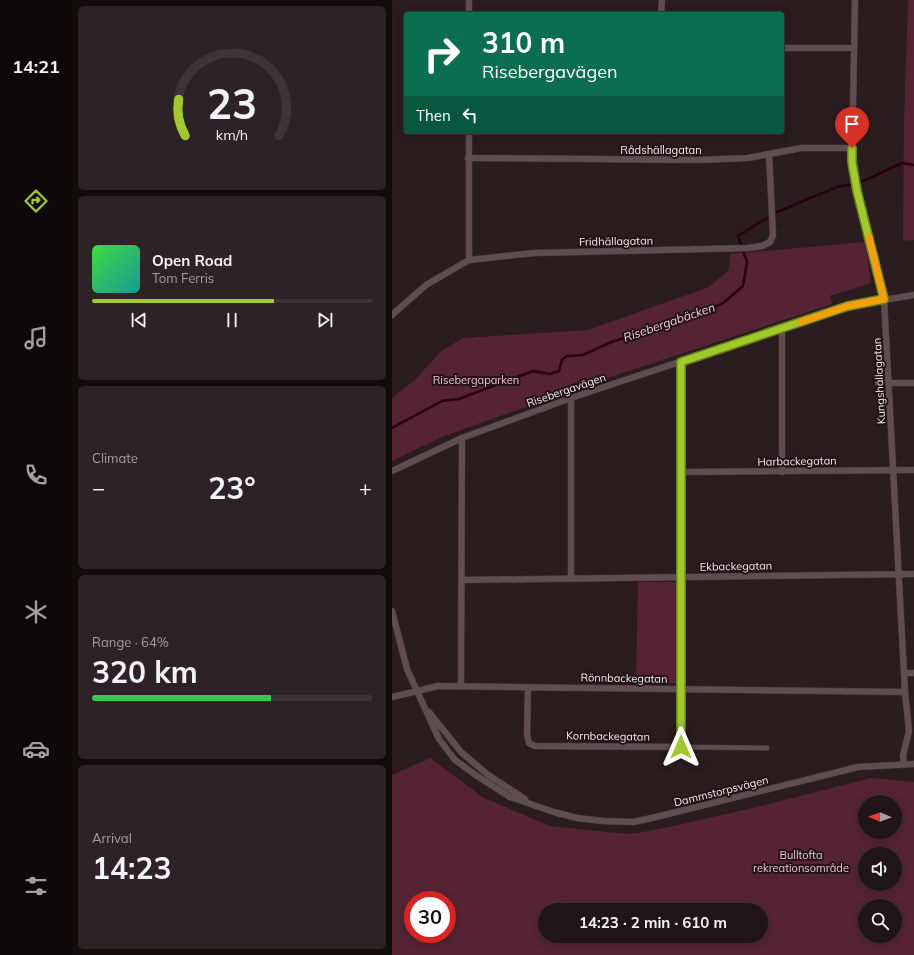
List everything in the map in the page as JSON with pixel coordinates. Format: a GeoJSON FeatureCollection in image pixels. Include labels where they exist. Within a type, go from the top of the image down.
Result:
{"type":"FeatureCollection","features":[{"type":"Feature","properties":{"kind":"street"},"geometry":{"type":"LineString","coordinates":[[469,0],[469,12]]}},
{"type":"Feature","properties":{"kind":"street"},"geometry":{"type":"LineString","coordinates":[[662,0],[662,12]]}},
{"type":"Feature","properties":{"kind":"street","name":"Kungshällagatan"},"geometry":{"type":"LineString","coordinates":[[855,0],[852,148],[857,191],[884,299],[905,692],[909,731],[903,756],[904,764]]}},
{"type":"Feature","properties":{"kind":"street"},"geometry":{"type":"LineString","coordinates":[[784,48],[854,48]]}},
{"type":"Feature","properties":{"kind":"street"},"geometry":{"type":"LineString","coordinates":[[469,134],[469,260]]}},
{"type":"Feature","properties":{"kind":"street","name":"Rådshällagatan"},"geometry":{"type":"LineString","coordinates":[[468,158],[698,160],[748,158],[801,148],[852,148]]}},
{"type":"Feature","properties":{"kind":"street","name":"Fridhällagatan"},"geometry":{"type":"LineString","coordinates":[[392,315],[426,285],[469,260],[534,253],[748,248],[762,246],[770,242],[773,235],[769,154]]}},
{"type":"Feature","properties":{"kind":"street","name":"Risebergavägen"},"geometry":{"type":"LineString","coordinates":[[392,471],[462,438],[571,398],[848,306],[914,295]]}},
{"type":"Feature","properties":{"kind":"street"},"geometry":{"type":"LineString","coordinates":[[782,329],[782,472]]}},
{"type":"Feature","properties":{"kind":"street"},"geometry":{"type":"LineString","coordinates":[[681,362],[681,747]]}},
{"type":"Feature","properties":{"kind":"street"},"geometry":{"type":"LineString","coordinates":[[889,383],[914,383]]}},
{"type":"Feature","properties":{"kind":"street"},"geometry":{"type":"LineString","coordinates":[[571,398],[571,578]]}},
{"type":"Feature","properties":{"kind":"street"},"geometry":{"type":"LineString","coordinates":[[461,686],[462,438]]}},
{"type":"Feature","properties":{"kind":"street","name":"Harbackegatan"},"geometry":{"type":"LineString","coordinates":[[681,472],[914,470]]}},
{"type":"Feature","properties":{"kind":"street","name":"Ekbackegatan"},"geometry":{"type":"LineString","coordinates":[[462,580],[914,574]]}},
{"type":"Feature","properties":{"kind":"street","name":"Dammstorpsvägen"},"geometry":{"type":"LineString","coordinates":[[392,611],[407,669],[416,691],[439,739],[455,760],[510,797],[554,812],[577,818],[634,822],[858,767],[914,764]]}},
{"type":"Feature","properties":{"kind":"street"},"geometry":{"type":"LineString","coordinates":[[904,673],[914,673]]}},
{"type":"Feature","properties":{"kind":"street","name":"Rönnbackegatan"},"geometry":{"type":"LineString","coordinates":[[392,697],[438,686],[905,692]]}},
{"type":"Feature","properties":{"kind":"street","name":"Kornbackegatan"},"geometry":{"type":"LineString","coordinates":[[528,687],[527,735],[529,743],[535,746],[767,748]]}},
{"type":"Feature","properties":{"kind":"street","name":"Dammstorpsvägen"},"geometry":{"type":"LineString","coordinates":[[422,704],[462,752],[488,775],[533,805]]}},
{"type":"Feature","properties":{"kind":"green space"},"geometry":{"type":"Polygon","coordinates":[[[908,0],[914,0],[914,240],[903,241],[904,121],[908,0]]]}},
{"type":"Feature","properties":{"kind":"green space","name":"Risebergaparken"},"geometry":{"type":"Polygon","coordinates":[[[865,242],[871,283],[830,296],[832,304],[586,385],[442,437],[392,461],[392,398],[416,379],[441,351],[463,338],[588,330],[709,287],[729,270],[730,254],[865,242]]]}},
{"type":"Feature","properties":{"kind":"green space"},"geometry":{"type":"Polygon","coordinates":[[[638,582],[676,582],[676,683],[636,683],[638,582]]]}},
{"type":"Feature","properties":{"kind":"green space","name":"Bulltofta rekreationsområde"},"geometry":{"type":"Polygon","coordinates":[[[430,758],[484,798],[550,826],[626,834],[669,827],[753,808],[871,778],[914,782],[914,955],[392,955],[392,775],[430,758]]]}},
{"type":"Feature","properties":{"kind":"waterway","name":"Risebergabäcken"},"geometry":{"type":"LineString","coordinates":[[392,428],[442,401],[459,399],[533,371],[550,374],[559,371],[562,360],[567,356],[583,355],[609,343],[722,304],[743,286],[747,262],[738,236],[777,212],[837,187],[859,183],[902,163],[914,165]]}},
{"type":"Feature","properties":{"kind":"slow traffic"},"geometry":{"type":"LineString","coordinates":[[801,322],[848,306],[884,299],[869,237]]}},
{"type":"Feature","properties":{"kind":"route"},"geometry":{"type":"LineString","coordinates":[[681,747],[681,362],[848,306],[884,299],[857,191],[852,162],[852,148]]}}]}
